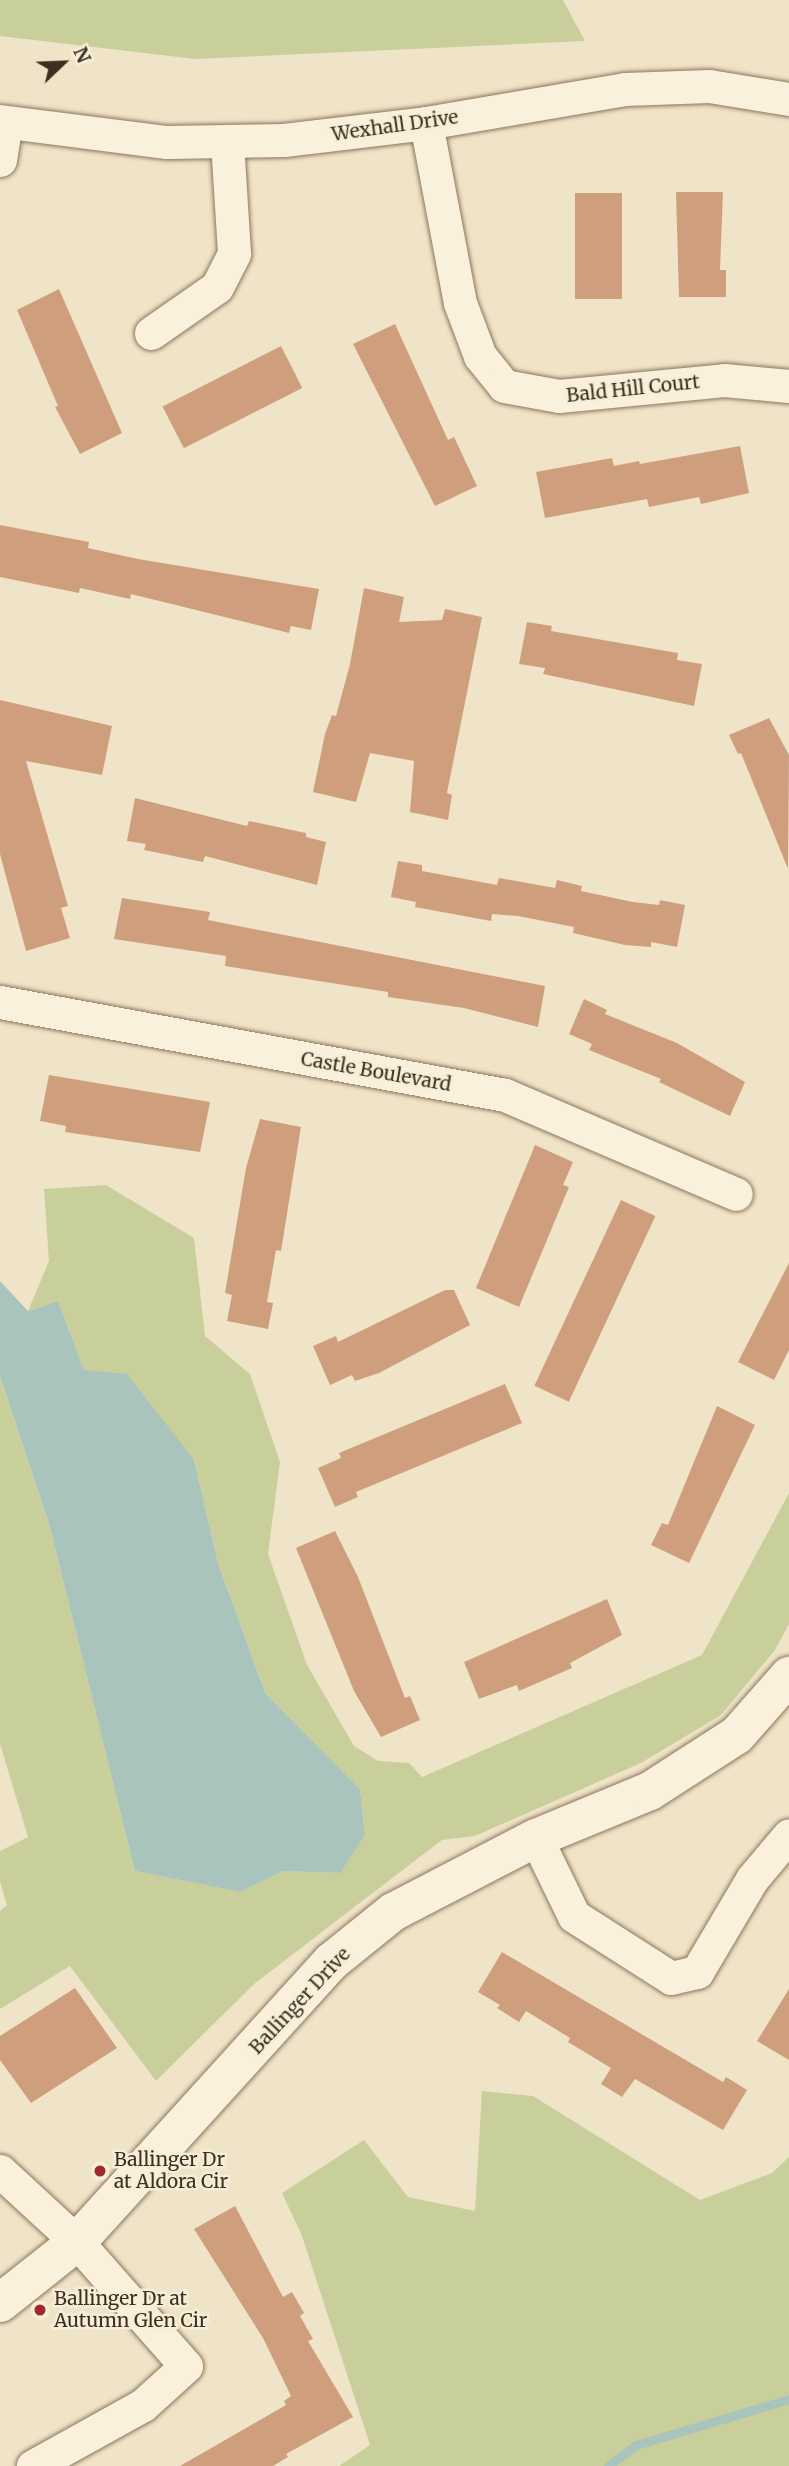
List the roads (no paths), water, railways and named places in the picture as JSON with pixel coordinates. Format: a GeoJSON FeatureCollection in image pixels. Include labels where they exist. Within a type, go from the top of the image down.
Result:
{"type":"FeatureCollection","features":[{"type":"Feature","properties":{"kind":"street","name":"Wexhall Drive"},"geometry":{"type":"LineString","coordinates":[[3,122],[167,142],[284,140],[426,123],[625,89],[709,86],[789,99]]}},
{"type":"Feature","properties":{"kind":"street"},"geometry":{"type":"LineString","coordinates":[[0,160],[3,122]]}},
{"type":"Feature","properties":{"kind":"street","name":"Bald Hill Court"},"geometry":{"type":"LineString","coordinates":[[426,123],[460,303],[480,356],[504,386],[559,396],[724,380],[789,386]]}},
{"type":"Feature","properties":{"kind":"street"},"geometry":{"type":"LineString","coordinates":[[151,332],[217,288],[234,253],[227,141]]}},
{"type":"Feature","properties":{"kind":"street","name":"Castle Boulevard"},"geometry":{"type":"LineString","coordinates":[[0,1002],[505,1095],[736,1194]]}},
{"type":"Feature","properties":{"kind":"street","name":"Ballinger Drive"},"geometry":{"type":"LineString","coordinates":[[0,2303],[77,2242],[331,1962],[393,1912],[536,1838],[650,1791],[737,1735],[789,1676]]}},
{"type":"Feature","properties":{"kind":"street"},"geometry":{"type":"LineString","coordinates":[[536,1838],[574,1916],[671,1978],[697,1972],[752,1879],[789,1835]]}},
{"type":"Feature","properties":{"kind":"street"},"geometry":{"type":"LineString","coordinates":[[0,2171],[77,2242],[186,2366],[143,2404],[33,2466]]}},
{"type":"Feature","properties":{"kind":"water"},"geometry":{"type":"Polygon","coordinates":[[[0,1281],[28,1311],[58,1301],[84,1370],[127,1374],[194,1460],[218,1563],[265,1693],[360,1789],[365,1835],[340,1873],[283,1871],[240,1892],[135,1871],[49,1524],[0,1376],[0,1281]]]}},
{"type":"Feature","properties":{"kind":"waterway"},"geometry":{"type":"LineString","coordinates":[[608,2466],[636,2445],[789,2399]]}},
{"type":"Feature","properties":{"kind":"place","name":"Ballinger Dr at Aldora Cir"},"geometry":{"type":"Point","coordinates":[100,2171]}},
{"type":"Feature","properties":{"kind":"place","name":"Ballinger Dr at Autumn Glen Cir"},"geometry":{"type":"Point","coordinates":[40,2310]}}]}
